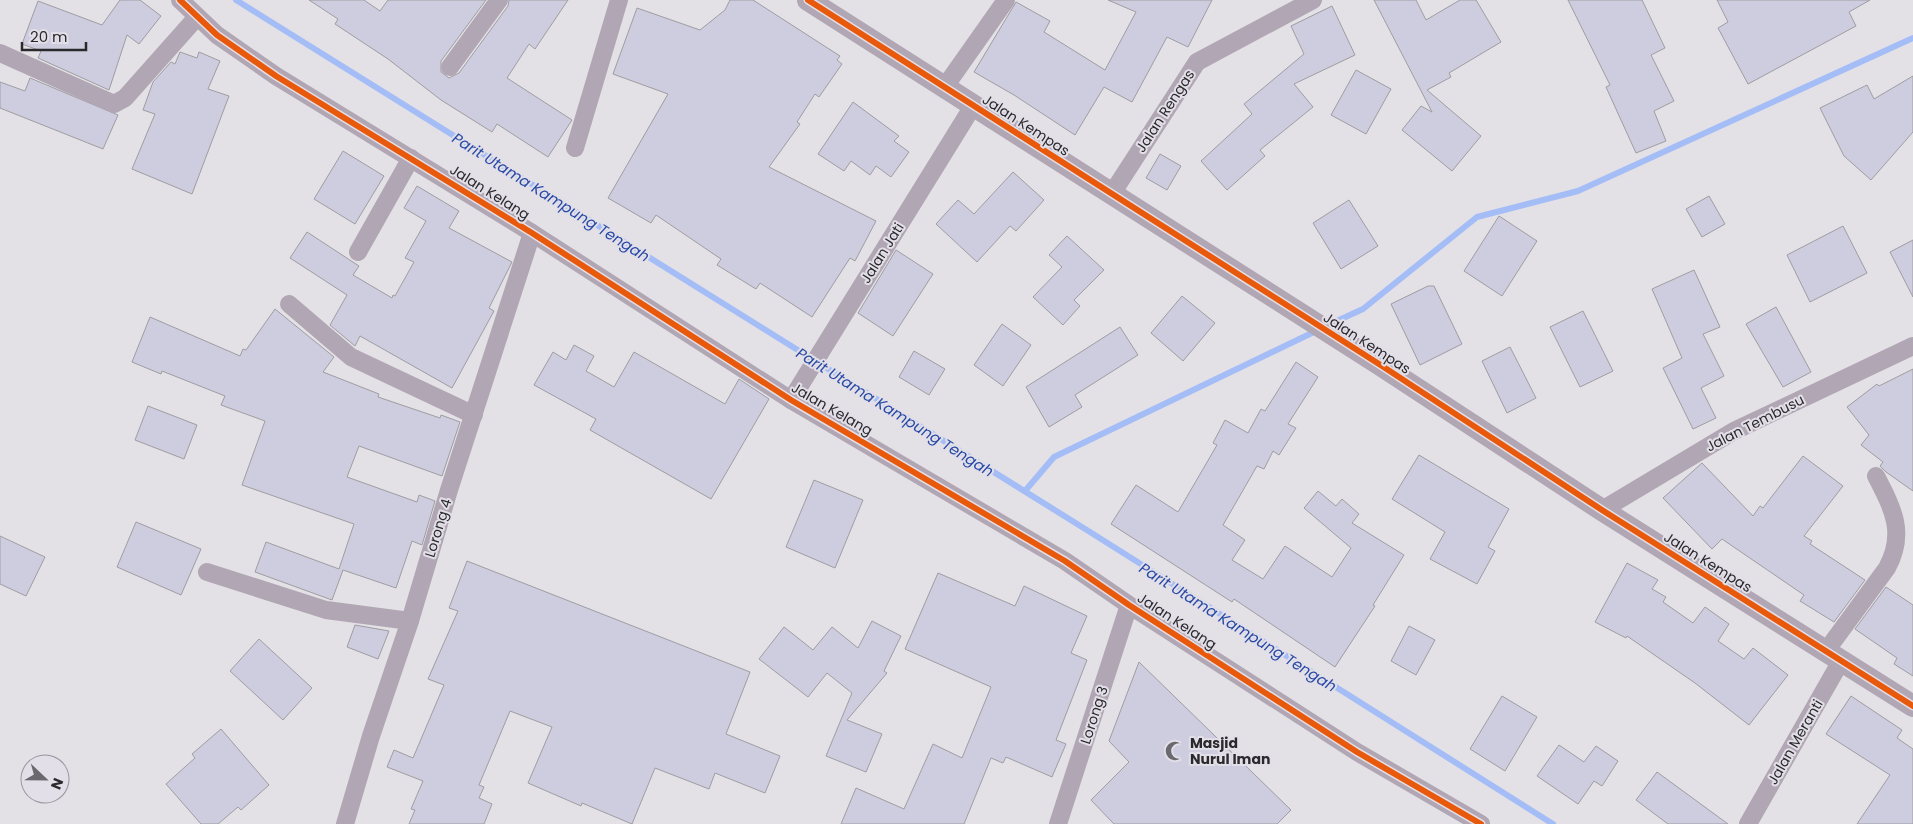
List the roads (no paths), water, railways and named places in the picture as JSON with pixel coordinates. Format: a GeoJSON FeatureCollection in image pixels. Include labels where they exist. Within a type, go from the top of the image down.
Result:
{"type":"FeatureCollection","features":[{"type":"Feature","properties":{"kind":"street","name":"Jalan Kelang"},"geometry":{"type":"LineString","coordinates":[[180,0],[217,35],[276,76],[532,233],[791,400],[1066,561],[1129,605],[1357,752],[1481,824]]}},
{"type":"Feature","properties":{"kind":"street"},"geometry":{"type":"LineString","coordinates":[[450,67],[499,0]]}},
{"type":"Feature","properties":{"kind":"street"},"geometry":{"type":"LineString","coordinates":[[575,148],[619,0]]}},
{"type":"Feature","properties":{"kind":"street","name":"Jalan Kempas"},"geometry":{"type":"LineString","coordinates":[[808,0],[1309,320],[1602,510],[1913,706]]}},
{"type":"Feature","properties":{"kind":"street"},"geometry":{"type":"LineString","coordinates":[[944,88],[1006,0]]}},
{"type":"Feature","properties":{"kind":"street","name":"Jalan Rengas"},"geometry":{"type":"LineString","coordinates":[[1111,195],[1197,62],[1313,0]]}},
{"type":"Feature","properties":{"kind":"street"},"geometry":{"type":"LineString","coordinates":[[0,53],[114,104],[125,98],[197,17]]}},
{"type":"Feature","properties":{"kind":"street","name":"Jalan Jati"},"geometry":{"type":"LineString","coordinates":[[791,400],[973,106]]}},
{"type":"Feature","properties":{"kind":"street"},"geometry":{"type":"LineString","coordinates":[[358,252],[411,158]]}},
{"type":"Feature","properties":{"kind":"street","name":"Lorong 4"},"geometry":{"type":"LineString","coordinates":[[345,824],[371,736],[410,621],[532,233]]}},
{"type":"Feature","properties":{"kind":"street"},"geometry":{"type":"LineString","coordinates":[[289,304],[351,357],[474,415]]}},
{"type":"Feature","properties":{"kind":"street","name":"Jalan Tembusu"},"geometry":{"type":"LineString","coordinates":[[1602,510],[1734,431],[1913,346]]}},
{"type":"Feature","properties":{"kind":"street","name":"Jalan Meranti"},"geometry":{"type":"LineString","coordinates":[[1748,824],[1833,656],[1894,554],[1897,542],[1891,504],[1876,476]]}},
{"type":"Feature","properties":{"kind":"street"},"geometry":{"type":"LineString","coordinates":[[206,572],[326,610],[410,621]]}},
{"type":"Feature","properties":{"kind":"street","name":"Lorong 3"},"geometry":{"type":"LineString","coordinates":[[1058,824],[1129,605]]}},
{"type":"Feature","properties":{"kind":"waterway","name":"Parit Utama Kampung Tengah"},"geometry":{"type":"LineString","coordinates":[[236,0],[1090,532],[1553,824]]}},
{"type":"Feature","properties":{"kind":"waterway"},"geometry":{"type":"LineString","coordinates":[[1328,325],[1363,309],[1477,217],[1578,191],[1913,38]]}},
{"type":"Feature","properties":{"kind":"waterway"},"geometry":{"type":"LineString","coordinates":[[1025,491],[1054,457],[1316,331]]}},
{"type":"Feature","properties":{"kind":"place","name":"Masjid Nurul Iman"},"geometry":{"type":"Point","coordinates":[1175,751]}}]}
